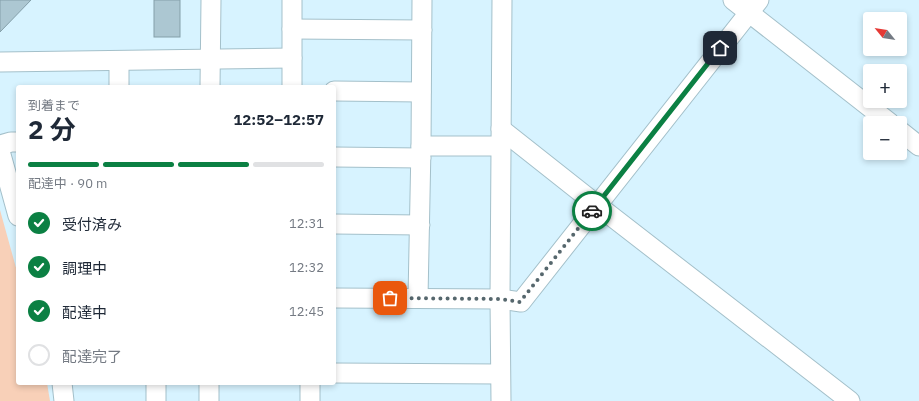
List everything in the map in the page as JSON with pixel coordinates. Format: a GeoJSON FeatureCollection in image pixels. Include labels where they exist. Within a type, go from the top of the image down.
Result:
{"type":"FeatureCollection","features":[{"type":"Feature","properties":{"kind":"street"},"geometry":{"type":"LineString","coordinates":[[210,0],[210,85]]}},
{"type":"Feature","properties":{"kind":"street"},"geometry":{"type":"LineString","coordinates":[[292,0],[292,85]]}},
{"type":"Feature","properties":{"kind":"street"},"geometry":{"type":"LineString","coordinates":[[418,298],[422,0]]}},
{"type":"Feature","properties":{"kind":"street"},"geometry":{"type":"LineString","coordinates":[[501,401],[500,299],[502,0]]}},
{"type":"Feature","properties":{"kind":"street"},"geometry":{"type":"LineString","coordinates":[[733,0],[753,6],[882,116]]}},
{"type":"Feature","properties":{"kind":"street"},"geometry":{"type":"LineString","coordinates":[[336,298],[500,299],[520,302],[753,6]]}},
{"type":"Feature","properties":{"kind":"street"},"geometry":{"type":"LineString","coordinates":[[292,29],[422,30]]}},
{"type":"Feature","properties":{"kind":"street"},"geometry":{"type":"LineString","coordinates":[[0,62],[292,58]]}},
{"type":"Feature","properties":{"kind":"street"},"geometry":{"type":"LineString","coordinates":[[119,61],[119,85]]}},
{"type":"Feature","properties":{"kind":"street"},"geometry":{"type":"LineString","coordinates":[[336,91],[421,92]]}},
{"type":"Feature","properties":{"kind":"street"},"geometry":{"type":"LineString","coordinates":[[907,137],[919,146]]}},
{"type":"Feature","properties":{"kind":"street"},"geometry":{"type":"LineString","coordinates":[[336,157],[421,152],[501,138],[597,205],[850,401]]}},
{"type":"Feature","properties":{"kind":"street"},"geometry":{"type":"LineString","coordinates":[[0,145],[16,142]]}},
{"type":"Feature","properties":{"kind":"street"},"geometry":{"type":"LineString","coordinates":[[0,151],[16,209]]}},
{"type":"Feature","properties":{"kind":"street"},"geometry":{"type":"LineString","coordinates":[[336,224],[420,226]]}},
{"type":"Feature","properties":{"kind":"street"},"geometry":{"type":"LineString","coordinates":[[336,373],[500,374]]}},
{"type":"Feature","properties":{"kind":"street"},"geometry":{"type":"LineString","coordinates":[[62,385],[64,401]]}},
{"type":"Feature","properties":{"kind":"street"},"geometry":{"type":"LineString","coordinates":[[156,385],[156,401]]}},
{"type":"Feature","properties":{"kind":"street"},"geometry":{"type":"LineString","coordinates":[[209,385],[209,401]]}},
{"type":"Feature","properties":{"kind":"street"},"geometry":{"type":"LineString","coordinates":[[310,385],[310,401]]}},
{"type":"Feature","properties":{"kind":"shaded area"},"geometry":{"type":"Polygon","coordinates":[[[0,210],[16,268],[16,385],[47,385],[50,401],[0,401],[0,210]]]}},
{"type":"Feature","properties":{"kind":"building"},"geometry":{"type":"Polygon","coordinates":[[[0,0],[31,0],[0,32],[0,0]]]}},
{"type":"Feature","properties":{"kind":"building"},"geometry":{"type":"Polygon","coordinates":[[[154,0],[180,0],[180,37],[154,37],[154,0]]]}},
{"type":"Feature","properties":{"kind":"way so far"},"geometry":{"type":"LineString","coordinates":[[390,298],[500,299],[520,302],[592,211]]}},
{"type":"Feature","properties":{"kind":"route"},"geometry":{"type":"LineString","coordinates":[[592,211],[720,48]]}}]}
